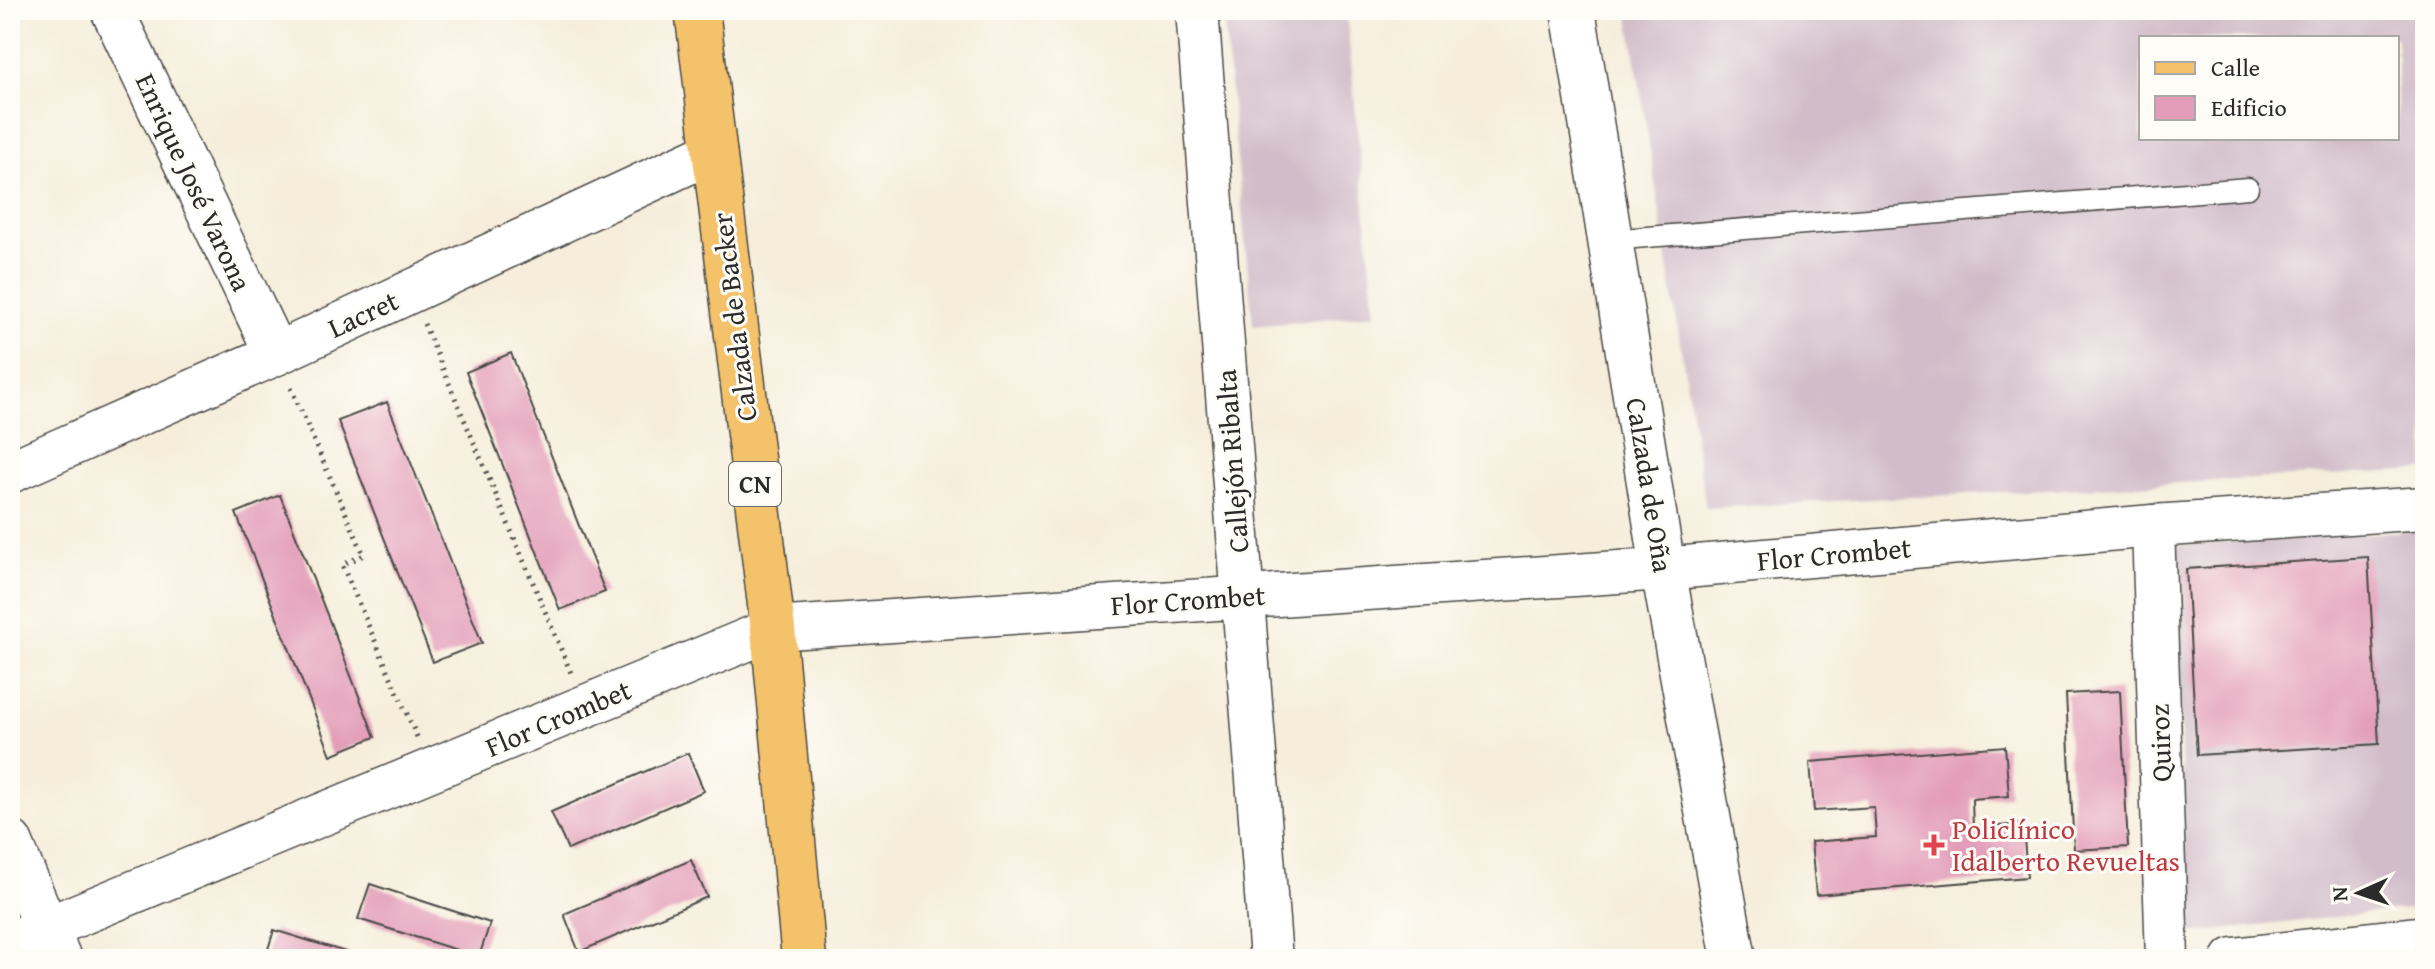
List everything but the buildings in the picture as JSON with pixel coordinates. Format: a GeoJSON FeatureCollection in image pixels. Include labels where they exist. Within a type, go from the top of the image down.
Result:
{"type":"FeatureCollection","features":[{"type":"Feature","properties":{"kind":"main road","name":"Calzada de Backer"},"geometry":{"type":"LineString","coordinates":[[697,10],[773,629],[804,959]]}},
{"type":"Feature","properties":{"kind":"street","name":"Enrique José Varona"},"geometry":{"type":"LineString","coordinates":[[112,10],[276,354]]}},
{"type":"Feature","properties":{"kind":"street","name":"Callejón Ribalta"},"geometry":{"type":"LineString","coordinates":[[1197,10],[1271,959]]}},
{"type":"Feature","properties":{"kind":"street","name":"Calzada de Oña"},"geometry":{"type":"LineString","coordinates":[[1573,10],[1663,569],[1734,959]]}},
{"type":"Feature","properties":{"kind":"street","name":"Lacret"},"geometry":{"type":"LineString","coordinates":[[10,472],[276,354],[714,151]]}},
{"type":"Feature","properties":{"kind":"street","name":"Flor Crombet"},"geometry":{"type":"LineString","coordinates":[[38,943],[432,771],[773,629],[1663,569],[2153,526],[2425,508]]}},
{"type":"Feature","properties":{"kind":"street","name":"Quiroz"},"geometry":{"type":"LineString","coordinates":[[2153,526],[2167,959]]}},
{"type":"Feature","properties":{"kind":"street"},"geometry":{"type":"LineString","coordinates":[[10,842],[38,943]]}},
{"type":"Feature","properties":{"kind":"street"},"geometry":{"type":"LineString","coordinates":[[2233,959],[2425,937]]}},
{"type":"Feature","properties":{"kind":"lane"},"geometry":{"type":"LineString","coordinates":[[1610,240],[2248,188]]}},
{"type":"Feature","properties":{"kind":"path"},"geometry":{"type":"LineString","coordinates":[[411,292],[586,706]]}},
{"type":"Feature","properties":{"kind":"path"},"geometry":{"type":"LineString","coordinates":[[276,354],[364,555],[342,565],[432,771]]}},
{"type":"Feature","properties":{"kind":"shaded area"},"geometry":{"type":"Polygon","coordinates":[[[1223,10],[1346,10],[1375,314],[1253,326],[1223,10]]]}},
{"type":"Feature","properties":{"kind":"shaded area"},"geometry":{"type":"Polygon","coordinates":[[[1628,10],[2425,10],[2425,470],[1706,508],[1628,10]]]}},
{"type":"Feature","properties":{"kind":"shaded area"},"geometry":{"type":"Polygon","coordinates":[[[2425,530],[2425,907],[2187,934],[2175,545],[2425,530]]]}},
{"type":"Feature","properties":{"kind":"place","name":"Policlínico Idalberto Revueltas"},"geometry":{"type":"Point","coordinates":[1934,845]}}]}
